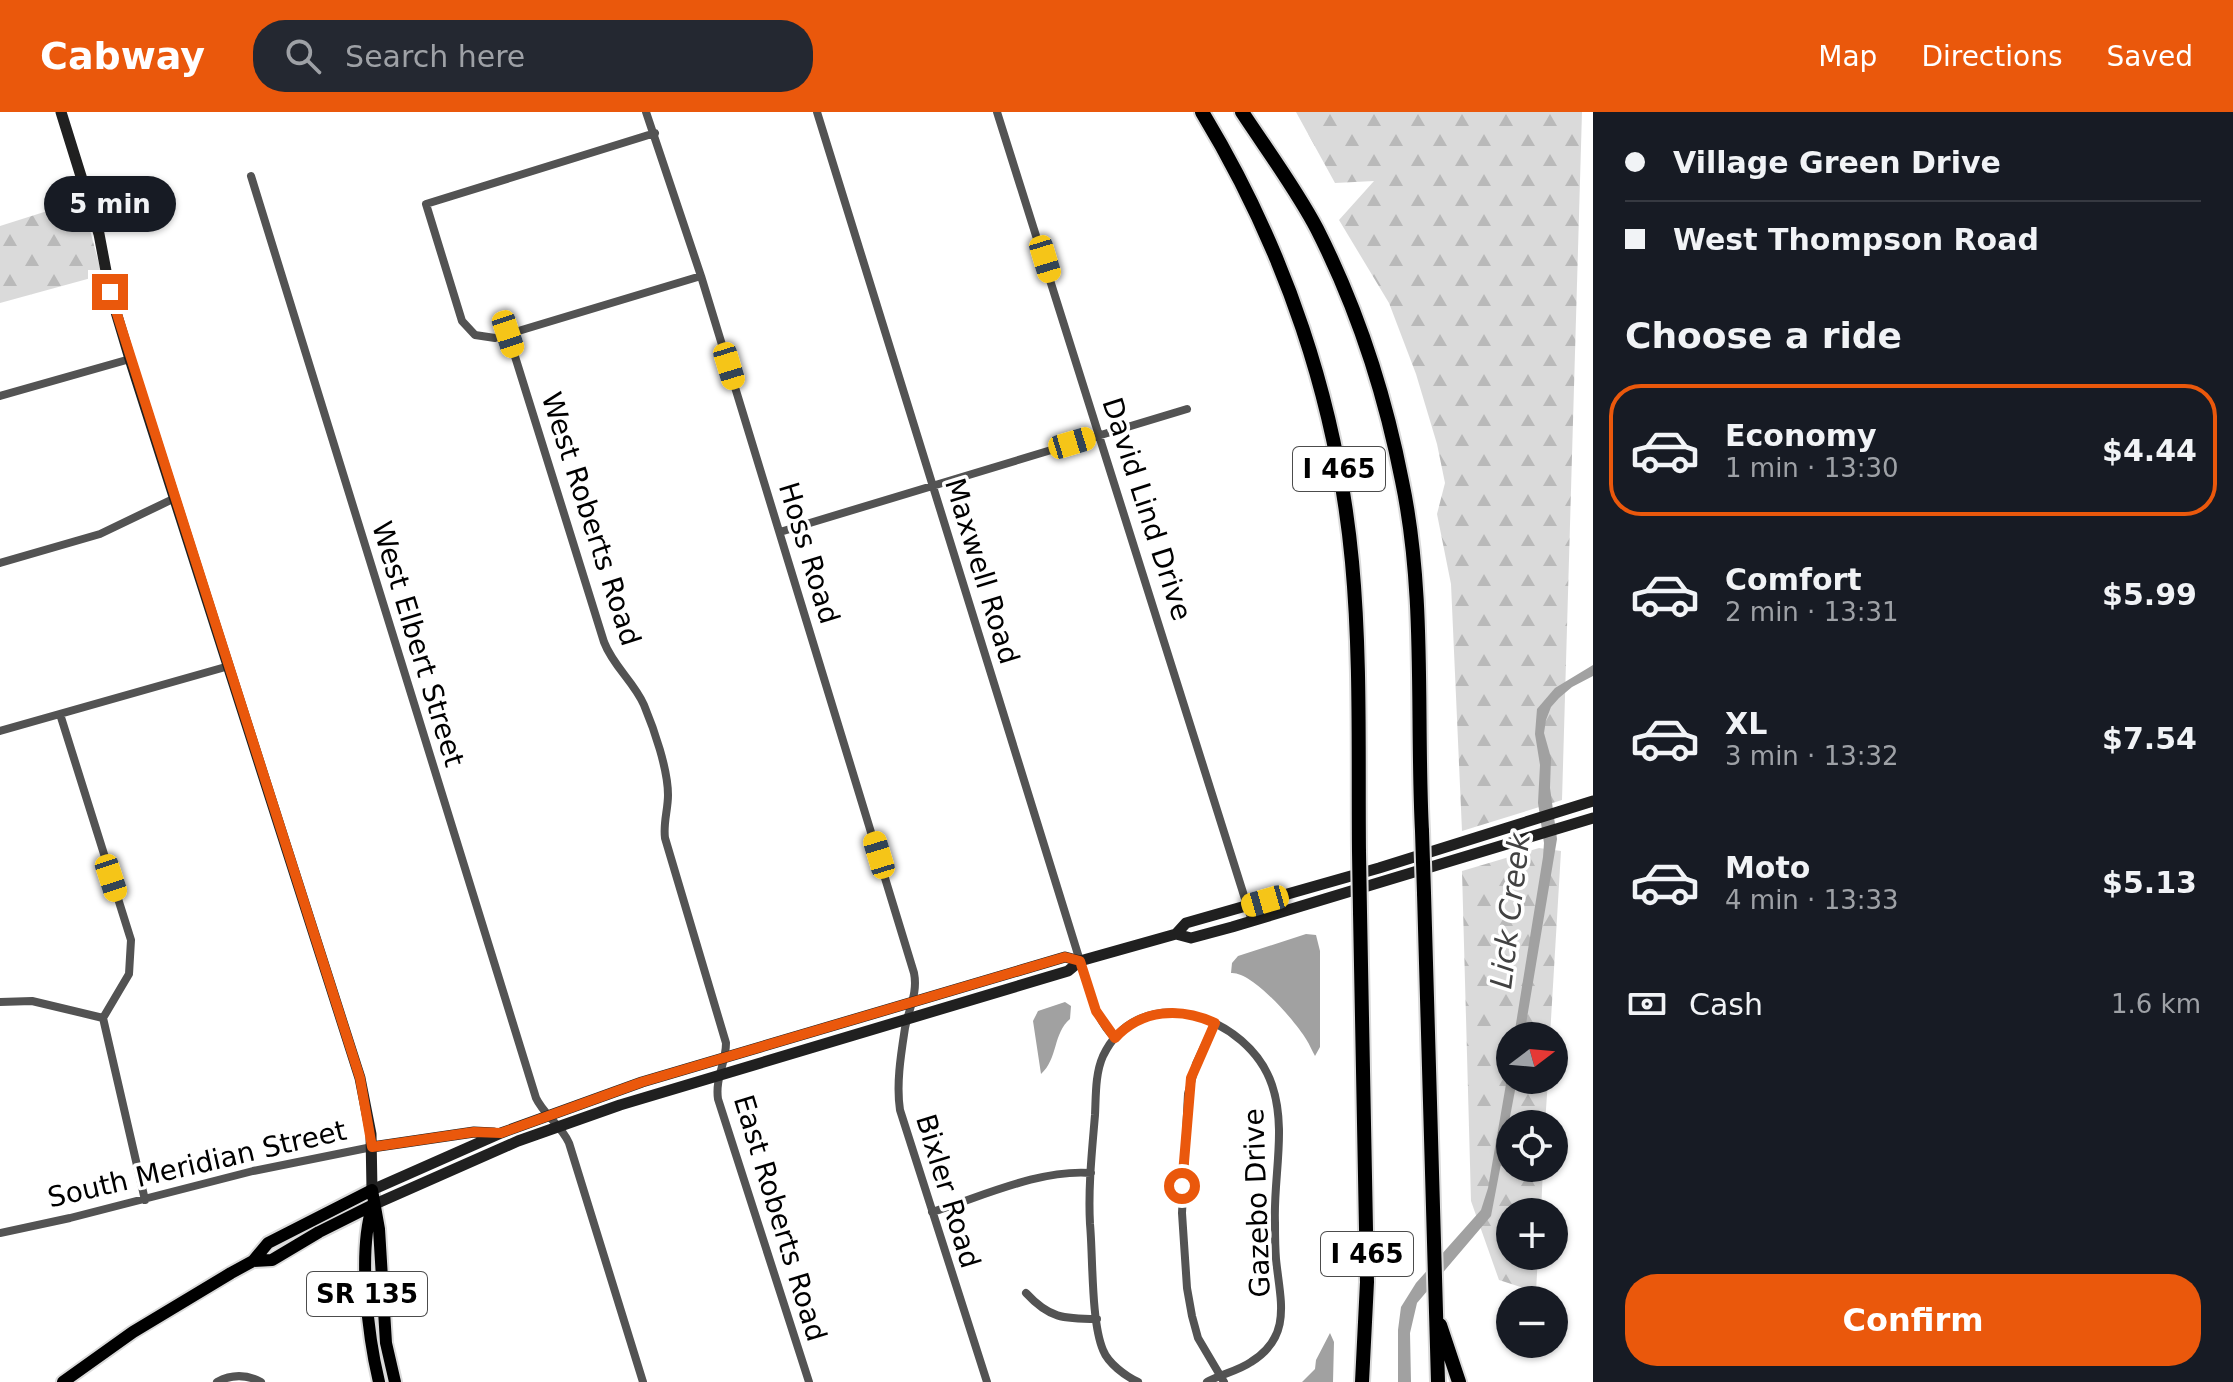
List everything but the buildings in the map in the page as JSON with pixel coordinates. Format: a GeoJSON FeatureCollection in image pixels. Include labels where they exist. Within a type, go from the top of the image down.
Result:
{"type":"FeatureCollection","features":[{"type":"Feature","properties":{"kind":"highway","name":"I 465"},"geometry":{"type":"LineString","coordinates":[[1202,112],[1243,185],[1288,286],[1318,376],[1337,454],[1349,534],[1354,591],[1367,1266],[1365,1382]]}},
{"type":"Feature","properties":{"kind":"highway","name":"I 465"},"geometry":{"type":"LineString","coordinates":[[1242,112],[1316,228],[1354,314],[1375,371],[1403,482],[1413,562],[1438,1382]]}},
{"type":"Feature","properties":{"kind":"highway"},"geometry":{"type":"LineString","coordinates":[[1434,1310],[1459,1382]]}},
{"type":"Feature","properties":{"kind":"main road"},"geometry":{"type":"LineString","coordinates":[[61,112],[99,234],[110,292],[130,359],[360,1078],[372,1147],[372,1190]]}},
{"type":"Feature","properties":{"kind":"main road","name":"South Meridian Street"},"geometry":{"type":"LineString","coordinates":[[1176,934],[1186,923],[1593,801]]}},
{"type":"Feature","properties":{"kind":"main road","name":"South Meridian Street"},"geometry":{"type":"LineString","coordinates":[[253,1261],[272,1260],[373,1205],[487,1154],[553,1120],[721,1065],[911,1009],[1068,971],[1080,961],[1176,934],[1191,938],[1252,921],[1593,818]]}},
{"type":"Feature","properties":{"kind":"main road","name":"South Meridian Street"},"geometry":{"type":"LineString","coordinates":[[63,1382],[168,1310],[253,1261],[268,1243],[372,1190],[501,1133],[553,1120],[721,1065],[911,1009],[1065,957],[1080,961]]}},
{"type":"Feature","properties":{"kind":"main road","name":"South Meridian Street"},"geometry":{"type":"LineString","coordinates":[[372,1147],[474,1132],[501,1133]]}},
{"type":"Feature","properties":{"kind":"main road","name":"SR 135"},"geometry":{"type":"LineString","coordinates":[[372,1190],[379,1229],[386,1343],[395,1382]]}},
{"type":"Feature","properties":{"kind":"main road","name":"SR 135"},"geometry":{"type":"LineString","coordinates":[[373,1205],[366,1227],[367,1310],[379,1382]]}},
{"type":"Feature","properties":{"kind":"street","name":"Hoss Road"},"geometry":{"type":"LineString","coordinates":[[646,112],[701,276],[914,973],[916,987],[911,1009]]}},
{"type":"Feature","properties":{"kind":"street","name":"Maxwell Road"},"geometry":{"type":"LineString","coordinates":[[817,112],[1096,1011],[1115,1038]]}},
{"type":"Feature","properties":{"kind":"street","name":"David Lind Drive"},"geometry":{"type":"LineString","coordinates":[[997,112],[1252,921]]}},
{"type":"Feature","properties":{"kind":"street"},"geometry":{"type":"LineString","coordinates":[[655,133],[426,204],[463,324],[483,338],[508,334],[701,276]]}},
{"type":"Feature","properties":{"kind":"street","name":"West Elbert Street"},"geometry":{"type":"LineString","coordinates":[[251,176],[536,1098],[569,1143],[643,1382]]}},
{"type":"Feature","properties":{"kind":"street","name":"West Roberts Road"},"geometry":{"type":"LineString","coordinates":[[508,334],[604,642],[612,660],[641,699],[666,777],[665,838],[726,1043],[721,1065]]}},
{"type":"Feature","properties":{"kind":"street"},"geometry":{"type":"LineString","coordinates":[[0,396],[130,359]]}},
{"type":"Feature","properties":{"kind":"street"},"geometry":{"type":"LineString","coordinates":[[780,532],[1187,409]]}},
{"type":"Feature","properties":{"kind":"street"},"geometry":{"type":"LineString","coordinates":[[0,563],[100,534],[175,498]]}},
{"type":"Feature","properties":{"kind":"street"},"geometry":{"type":"LineString","coordinates":[[0,731],[229,666]]}},
{"type":"Feature","properties":{"kind":"street"},"geometry":{"type":"LineString","coordinates":[[60,714],[131,940],[129,974],[103,1018],[145,1200]]}},
{"type":"Feature","properties":{"kind":"street"},"geometry":{"type":"LineString","coordinates":[[0,1002],[32,1001],[103,1018]]}},
{"type":"Feature","properties":{"kind":"street","name":"Bixler Road"},"geometry":{"type":"LineString","coordinates":[[911,1009],[899,1102],[987,1382]]}},
{"type":"Feature","properties":{"kind":"street"},"geometry":{"type":"LineString","coordinates":[[1136,1382],[1103,1352],[1097,1319],[1089,1207],[1098,1074],[1102,1057],[1115,1038],[1135,1022],[1157,1014],[1180,1013],[1215,1023],[1191,1078],[1182,1213],[1192,1316],[1198,1338],[1222,1378]]}},
{"type":"Feature","properties":{"kind":"street","name":"Gazebo Drive"},"geometry":{"type":"LineString","coordinates":[[1207,1382],[1222,1378],[1264,1354],[1278,1332],[1283,1313],[1274,1208],[1279,1130],[1277,1101],[1270,1078],[1253,1052],[1239,1038],[1215,1023]]}},
{"type":"Feature","properties":{"kind":"street","name":"East Roberts Road"},"geometry":{"type":"LineString","coordinates":[[721,1065],[718,1099],[809,1382]]}},
{"type":"Feature","properties":{"kind":"street","name":"South Meridian Street"},"geometry":{"type":"LineString","coordinates":[[0,1233],[145,1200],[253,1171],[372,1147]]}},
{"type":"Feature","properties":{"kind":"street"},"geometry":{"type":"LineString","coordinates":[[932,1212],[1056,1174],[1091,1173]]}},
{"type":"Feature","properties":{"kind":"street"},"geometry":{"type":"LineString","coordinates":[[1026,1293],[1053,1316],[1097,1319]]}},
{"type":"Feature","properties":{"kind":"street"},"geometry":{"type":"LineString","coordinates":[[217,1382],[236,1376],[251,1377],[261,1382]]}},
{"type":"Feature","properties":{"kind":"green space"},"geometry":{"type":"Polygon","coordinates":[[[1296,112],[1582,112],[1562,800],[1462,831],[1451,584],[1437,514],[1445,483],[1437,444],[1416,374],[1389,303],[1339,220],[1374,181],[1335,183],[1296,112]]]}},
{"type":"Feature","properties":{"kind":"green space"},"geometry":{"type":"Polygon","coordinates":[[[82,200],[102,275],[0,303],[0,226],[82,200]]]}},
{"type":"Feature","properties":{"kind":"green space"},"geometry":{"type":"Polygon","coordinates":[[[1539,848],[1561,851],[1551,1022],[1496,1022],[1496,1094],[1547,1094],[1546,1110],[1496,1110],[1496,1182],[1542,1182],[1542,1198],[1496,1198],[1496,1270],[1537,1270],[1536,1286],[1518,1286],[1499,1280],[1471,1201],[1462,871],[1539,848]]]}},
{"type":"Feature","properties":{"kind":"shaded area","name":"Lick Creek"},"geometry":{"type":"Polygon","coordinates":[[[1593,665],[1593,676],[1559,698],[1546,720],[1544,733],[1551,758],[1550,788],[1557,839],[1526,1022],[1516,1022],[1544,843],[1538,803],[1540,765],[1535,734],[1537,709],[1555,688],[1593,665]]]}},
{"type":"Feature","properties":{"kind":"shaded area"},"geometry":{"type":"Polygon","coordinates":[[[1306,934],[1316,935],[1320,951],[1320,1047],[1315,1056],[1300,1031],[1272,998],[1250,980],[1231,973],[1232,963],[1238,956],[1306,934]]]}},
{"type":"Feature","properties":{"kind":"shaded area"},"geometry":{"type":"Polygon","coordinates":[[[1065,1002],[1071,1006],[1070,1019],[1041,1074],[1033,1021],[1038,1011],[1065,1002]]]}},
{"type":"Feature","properties":{"kind":"shaded area","name":"Lick Creek"},"geometry":{"type":"Polygon","coordinates":[[[1504,1094],[1514,1094],[1511,1110],[1502,1110],[1504,1094]]]}},
{"type":"Feature","properties":{"kind":"shaded area","name":"Lick Creek"},"geometry":{"type":"Polygon","coordinates":[[[1496,1142],[1498,1182],[1491,1216],[1417,1303],[1410,1333],[1411,1382],[1398,1382],[1401,1307],[1416,1283],[1481,1210],[1496,1142]]]}},
{"type":"Feature","properties":{"kind":"shaded area"},"geometry":{"type":"Polygon","coordinates":[[[1330,1333],[1334,1342],[1333,1382],[1302,1382],[1315,1369],[1316,1360],[1330,1333]]]}},
{"type":"Feature","properties":{"kind":"route"},"geometry":{"type":"LineString","coordinates":[[110,292],[360,1078],[372,1147],[474,1132],[501,1133],[642,1082],[1065,957],[1080,961],[1096,1011],[1115,1038],[1144,1017],[1166,1012],[1198,1016],[1215,1023],[1191,1078],[1182,1186]]}}]}
